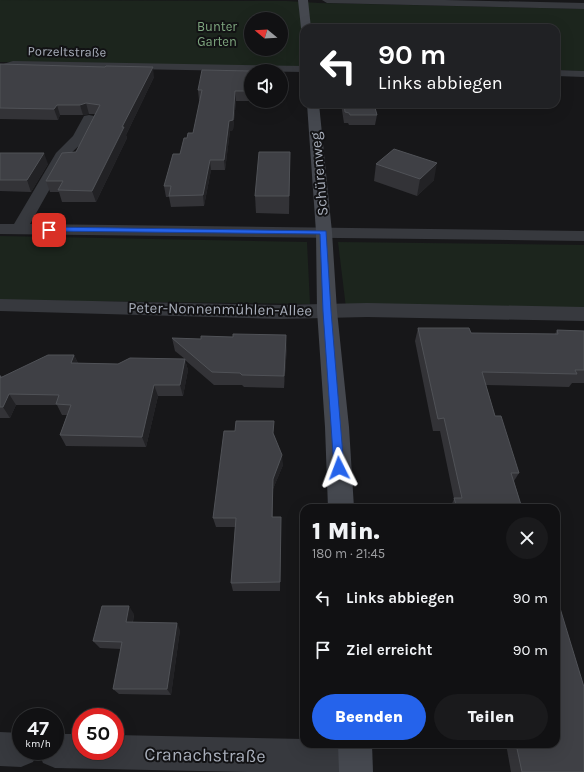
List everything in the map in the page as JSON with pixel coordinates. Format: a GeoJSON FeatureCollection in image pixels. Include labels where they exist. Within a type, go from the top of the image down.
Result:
{"type":"FeatureCollection","features":[{"type":"Feature","properties":{"kind":"main road"},"geometry":{"type":"LineString","coordinates":[[303,0],[306,24]]}},
{"type":"Feature","properties":{"kind":"main road","name":"Schürenweg"},"geometry":{"type":"LineString","coordinates":[[313,108],[324,232],[327,311],[337,427],[341,504]]}},
{"type":"Feature","properties":{"kind":"street"},"geometry":{"type":"LineString","coordinates":[[327,0],[584,6]]}},
{"type":"Feature","properties":{"kind":"street","name":"Porzeltstraße"},"geometry":{"type":"LineString","coordinates":[[0,71],[4,67],[13,64],[300,69]]}},
{"type":"Feature","properties":{"kind":"street"},"geometry":{"type":"LineString","coordinates":[[560,73],[584,74]]}},
{"type":"Feature","properties":{"kind":"street"},"geometry":{"type":"LineString","coordinates":[[19,229],[63,153],[79,138],[89,119]]}},
{"type":"Feature","properties":{"kind":"street"},"geometry":{"type":"LineString","coordinates":[[0,229],[584,236]]}},
{"type":"Feature","properties":{"kind":"street","name":"Peter-Nonnenmühlen-Allee"},"geometry":{"type":"LineString","coordinates":[[0,305],[280,312],[327,311],[584,314]]}},
{"type":"Feature","properties":{"kind":"street"},"geometry":{"type":"LineString","coordinates":[[0,749],[12,750]]}},
{"type":"Feature","properties":{"kind":"street","name":"Cranachstraße"},"geometry":{"type":"LineString","coordinates":[[64,751],[356,758]]}},
{"type":"Feature","properties":{"kind":"green space","name":"Bunter Garten"},"geometry":{"type":"Polygon","coordinates":[[[0,0],[287,1],[584,9],[584,71],[560,70],[560,24],[300,24],[300,67],[288,68],[288,64],[244,64],[244,67],[0,62],[0,0]]]}},
{"type":"Feature","properties":{"kind":"green space"},"geometry":{"type":"Polygon","coordinates":[[[0,236],[307,242],[310,304],[0,300],[0,236]]]}},
{"type":"Feature","properties":{"kind":"green space"},"geometry":{"type":"Polygon","coordinates":[[[338,242],[584,245],[584,312],[346,308],[338,242]]]}},
{"type":"Feature","properties":{"kind":"building"},"geometry":{"type":"Polygon","coordinates":[[[0,64],[153,67],[122,127],[124,127],[92,191],[58,190],[63,181],[46,181],[62,153],[76,152],[100,105],[86,103],[80,105],[57,105],[54,109],[0,108],[0,64]]]}},
{"type":"Feature","properties":{"kind":"building"},"geometry":{"type":"Polygon","coordinates":[[[202,70],[244,71],[244,91],[235,91],[233,120],[229,121],[224,160],[210,160],[203,195],[169,196],[171,186],[164,186],[173,154],[180,154],[184,138],[187,138],[188,133],[193,133],[202,90],[198,90],[202,70]]]}},
{"type":"Feature","properties":{"kind":"building"},"geometry":{"type":"Polygon","coordinates":[[[344,108],[375,108],[377,115],[350,115],[349,113],[345,112],[344,108]]]}},
{"type":"Feature","properties":{"kind":"building"},"geometry":{"type":"Polygon","coordinates":[[[394,149],[437,163],[420,179],[376,164],[394,149]]]}},
{"type":"Feature","properties":{"kind":"building"},"geometry":{"type":"Polygon","coordinates":[[[259,152],[290,152],[289,196],[255,196],[259,152]]]}},
{"type":"Feature","properties":{"kind":"building"},"geometry":{"type":"Polygon","coordinates":[[[0,153],[44,153],[27,180],[0,180],[0,153]]]}},
{"type":"Feature","properties":{"kind":"building"},"geometry":{"type":"Polygon","coordinates":[[[418,328],[469,328],[471,333],[558,334],[557,330],[584,331],[584,370],[575,370],[577,374],[482,372],[495,416],[501,416],[519,473],[511,473],[521,504],[456,504],[454,498],[462,498],[444,418],[438,419],[418,328]]]}},
{"type":"Feature","properties":{"kind":"building"},"geometry":{"type":"Polygon","coordinates":[[[233,334],[286,335],[284,376],[242,375],[240,373],[212,372],[172,338],[201,339],[201,336],[233,337],[233,334]]]}},
{"type":"Feature","properties":{"kind":"building"},"geometry":{"type":"Polygon","coordinates":[[[48,355],[74,355],[71,363],[118,364],[130,358],[185,359],[180,385],[154,385],[142,437],[60,435],[71,405],[56,404],[59,395],[9,394],[3,407],[0,407],[0,378],[48,355]]]}},
{"type":"Feature","properties":{"kind":"building"},"geometry":{"type":"Polygon","coordinates":[[[236,421],[274,421],[273,433],[282,455],[273,479],[272,517],[281,517],[280,582],[231,583],[236,518],[213,518],[224,431],[235,431],[236,421]]]}},
{"type":"Feature","properties":{"kind":"building"},"geometry":{"type":"Polygon","coordinates":[[[102,606],[129,606],[126,622],[177,623],[167,689],[113,689],[122,642],[93,641],[102,606]]]}},
{"type":"Feature","properties":{"kind":"building"},"geometry":{"type":"Polygon","coordinates":[[[560,608],[584,687],[584,772],[522,772],[517,748],[560,748],[560,608]]]}},
{"type":"Feature","properties":{"kind":"route"},"geometry":{"type":"LineString","coordinates":[[49,230],[292,233],[324,232],[324,267],[339,468]]}}]}
